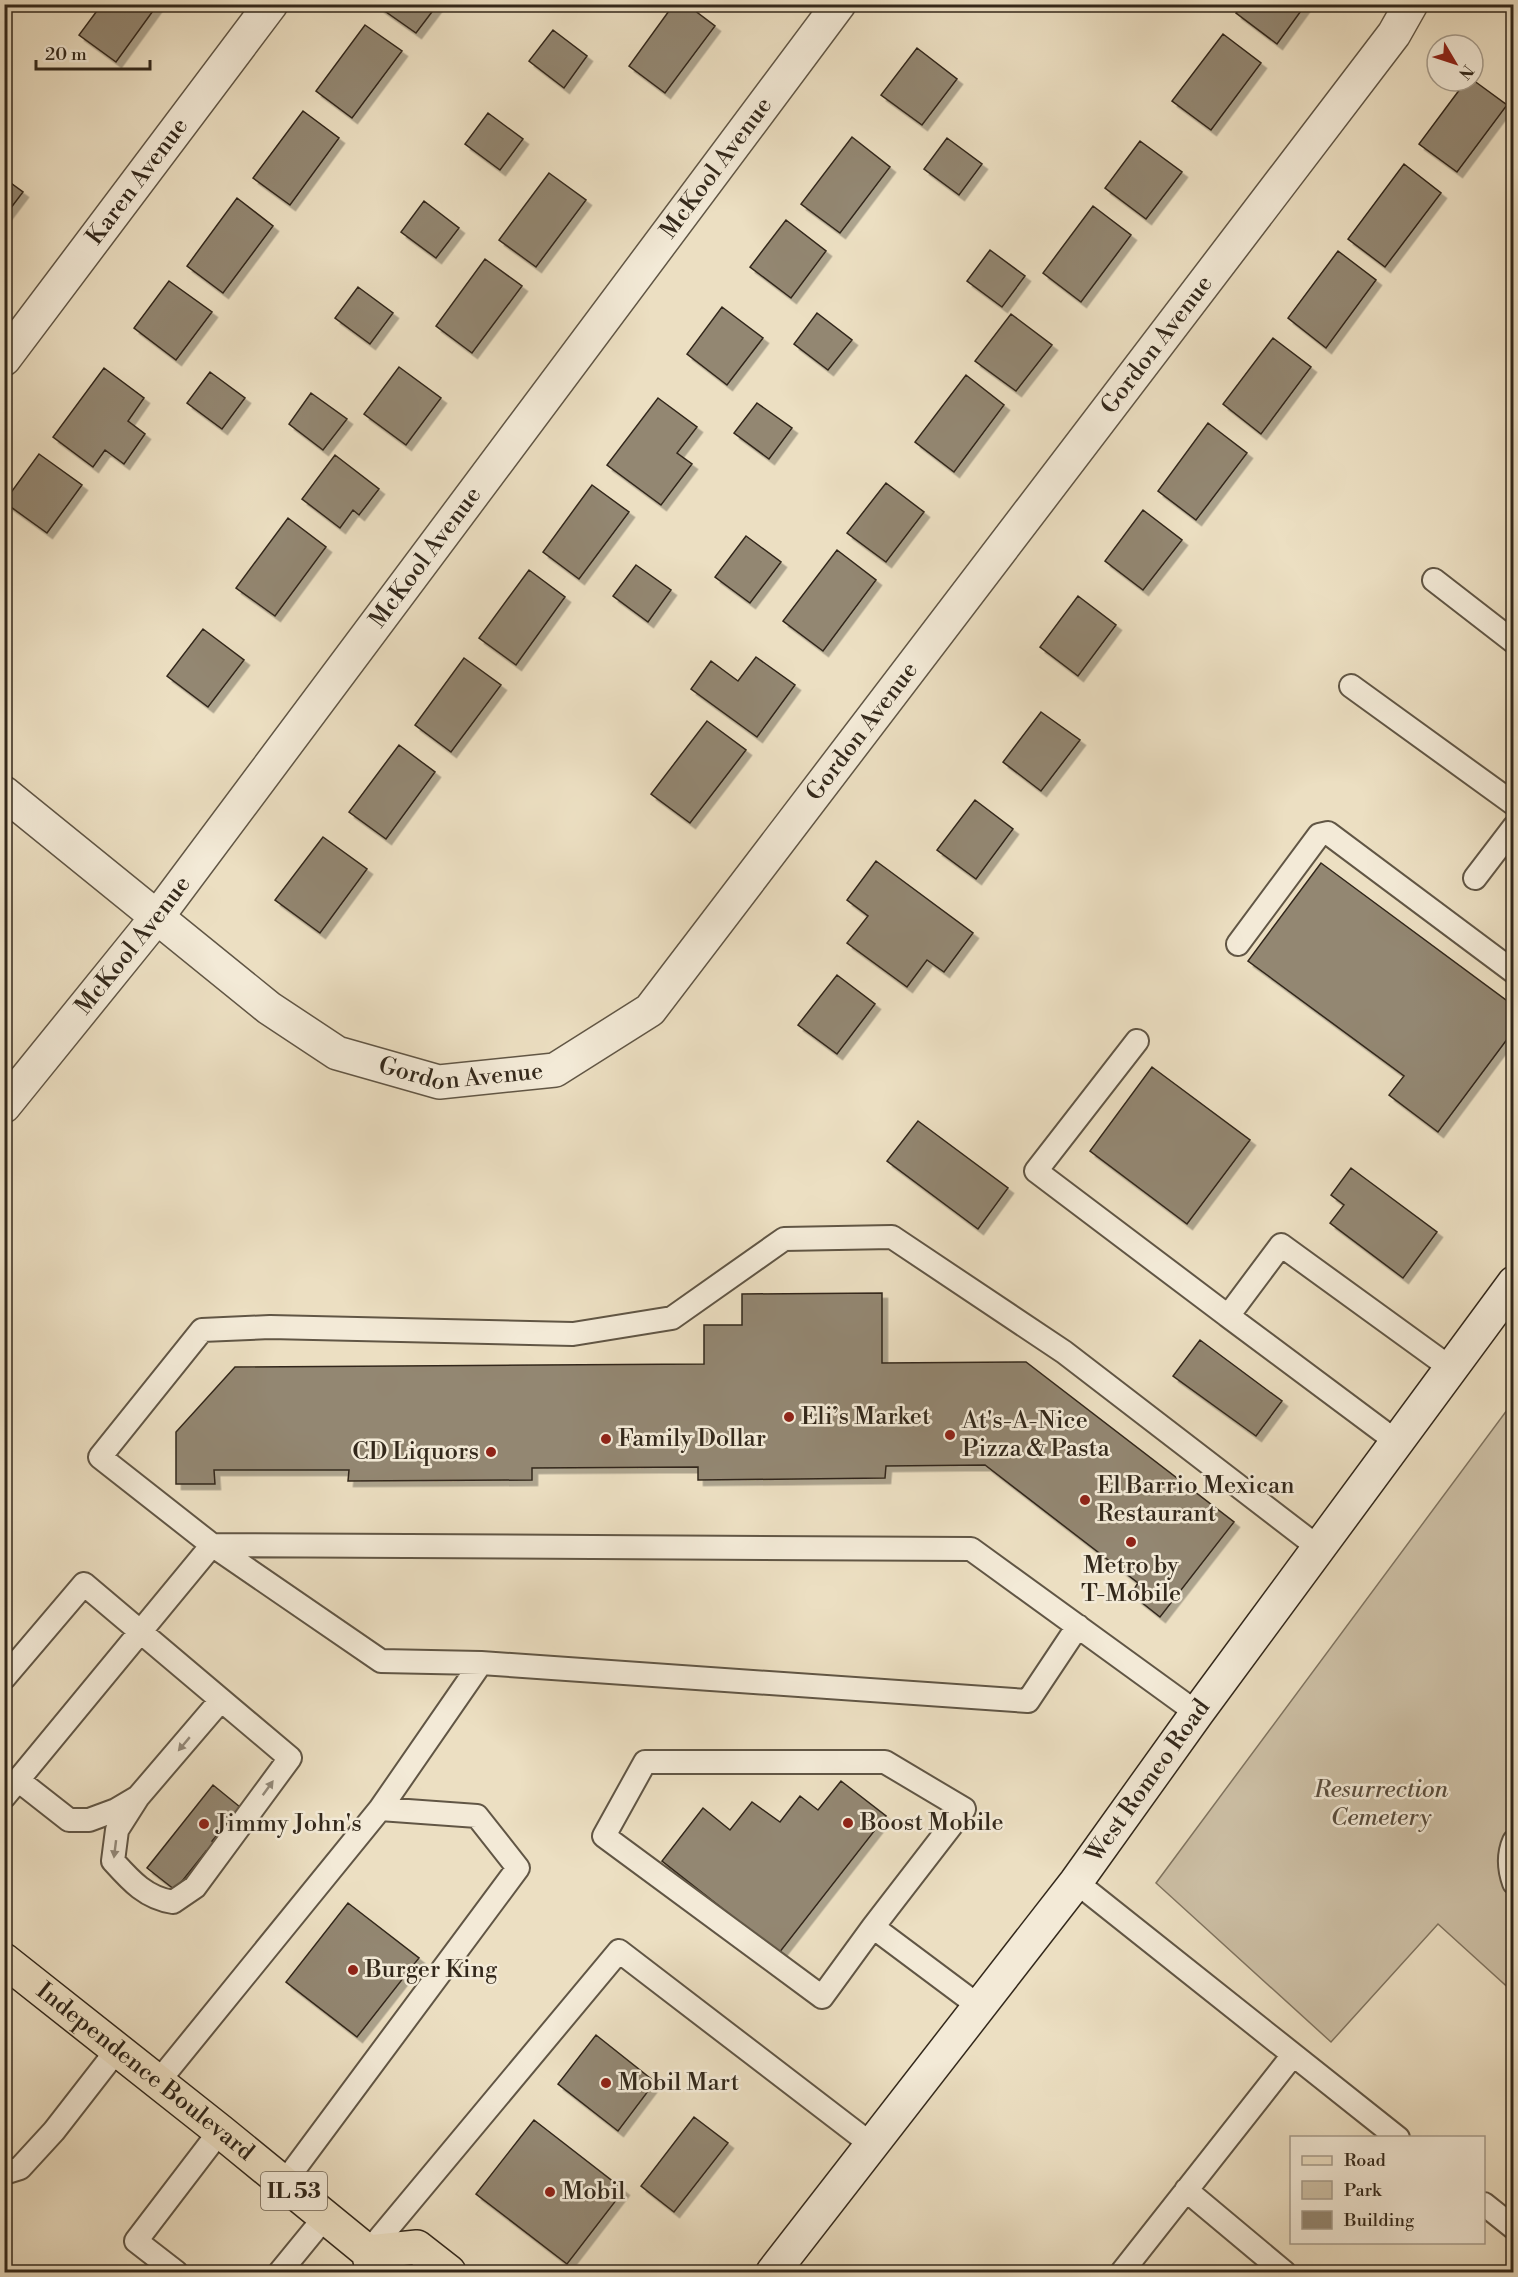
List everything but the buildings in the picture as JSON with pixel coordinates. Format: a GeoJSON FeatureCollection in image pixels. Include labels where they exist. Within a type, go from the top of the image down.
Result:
{"type":"FeatureCollection","features":[{"type":"Feature","properties":{"kind":"main road","name":"Independence Boulevard"},"geometry":{"type":"LineString","coordinates":[[4,1960],[284,2183],[325,2217],[371,2262]]}},
{"type":"Feature","properties":{"kind":"main road"},"geometry":{"type":"LineString","coordinates":[[371,2262],[417,2247],[449,2272]]}},
{"type":"Feature","properties":{"kind":"street","name":"Karen Avenue"},"geometry":{"type":"LineString","coordinates":[[4,359],[271,4]]}},
{"type":"Feature","properties":{"kind":"street","name":"McKool Avenue"},"geometry":{"type":"LineString","coordinates":[[4,1106],[157,917],[839,4]]}},
{"type":"Feature","properties":{"kind":"street","name":"Gordon Avenue"},"geometry":{"type":"LineString","coordinates":[[4,793],[269,1008],[337,1053],[439,1083],[555,1070],[650,1010],[1394,34],[1411,4]]}},
{"type":"Feature","properties":{"kind":"street","name":"West Romeo Road"},"geometry":{"type":"LineString","coordinates":[[773,2272],[1076,1882],[1197,1713],[1514,1283]]}},
{"type":"Feature","properties":{"kind":"lane"},"geometry":{"type":"LineString","coordinates":[[1434,580],[1514,642]]}},
{"type":"Feature","properties":{"kind":"lane"},"geometry":{"type":"LineString","coordinates":[[1351,686],[1514,804]]}},
{"type":"Feature","properties":{"kind":"lane"},"geometry":{"type":"LineString","coordinates":[[1475,878],[1514,827]]}},
{"type":"Feature","properties":{"kind":"lane"},"geometry":{"type":"LineString","coordinates":[[1238,944],[1319,835],[1328,833],[1514,972]]}},
{"type":"Feature","properties":{"kind":"lane"},"geometry":{"type":"LineString","coordinates":[[1137,1041],[1036,1171],[1397,1442]]}},
{"type":"Feature","properties":{"kind":"lane"},"geometry":{"type":"LineString","coordinates":[[1078,1626],[1028,1701],[481,1663],[381,1661],[212,1545],[100,1457],[202,1330],[270,1327],[573,1334],[672,1318],[784,1239],[892,1237],[1064,1352],[1318,1548]]}},
{"type":"Feature","properties":{"kind":"lane"},"geometry":{"type":"LineString","coordinates":[[1228,1316],[1281,1245],[1452,1369]]}},
{"type":"Feature","properties":{"kind":"lane"},"geometry":{"type":"LineString","coordinates":[[212,1545],[971,1549],[1197,1713]]}},
{"type":"Feature","properties":{"kind":"lane"},"geometry":{"type":"LineString","coordinates":[[138,1797],[89,1821],[69,1820],[11,1789],[212,1545]]}},
{"type":"Feature","properties":{"kind":"lane"},"geometry":{"type":"LineString","coordinates":[[4,1678],[84,1584],[290,1758],[195,1887],[173,1902],[158,1900],[132,1882],[113,1861],[117,1830],[138,1797],[221,1700]]}},
{"type":"Feature","properties":{"kind":"lane"},"geometry":{"type":"LineString","coordinates":[[158,2082],[380,1809],[481,1663]]}},
{"type":"Feature","properties":{"kind":"lane"},"geometry":{"type":"LineString","coordinates":[[645,1762],[885,1762],[963,1809],[873,1927],[822,1997],[604,1836],[645,1762]]}},
{"type":"Feature","properties":{"kind":"lane"},"geometry":{"type":"LineString","coordinates":[[284,2183],[518,1869],[477,1816],[380,1809]]}},
{"type":"Feature","properties":{"kind":"lane"},"geometry":{"type":"LineString","coordinates":[[1514,1841],[1510,1850],[1510,1873],[1514,1883]]}},
{"type":"Feature","properties":{"kind":"lane"},"geometry":{"type":"LineString","coordinates":[[1076,1882],[1395,2136]]}},
{"type":"Feature","properties":{"kind":"lane"},"geometry":{"type":"LineString","coordinates":[[873,1927],[980,2007]]}},
{"type":"Feature","properties":{"kind":"lane"},"geometry":{"type":"LineString","coordinates":[[371,2262],[619,1951],[872,2145]]}},
{"type":"Feature","properties":{"kind":"lane"},"geometry":{"type":"LineString","coordinates":[[4,2173],[20,2168],[54,2131],[117,2050]]}},
{"type":"Feature","properties":{"kind":"lane"},"geometry":{"type":"LineString","coordinates":[[1122,2272],[1293,2055]]}},
{"type":"Feature","properties":{"kind":"lane"},"geometry":{"type":"LineString","coordinates":[[176,2272],[136,2241],[220,2131]]}},
{"type":"Feature","properties":{"kind":"lane"},"geometry":{"type":"LineString","coordinates":[[1186,2190],[1284,2272]]}},
{"type":"Feature","properties":{"kind":"lane"},"geometry":{"type":"LineString","coordinates":[[1485,2205],[1514,2228]]}},
{"type":"Feature","properties":{"kind":"lane"},"geometry":{"type":"LineString","coordinates":[[280,2272],[325,2217]]}},
{"type":"Feature","properties":{"kind":"green space","name":"Resurrection Cemetery"},"geometry":{"type":"Polygon","coordinates":[[[1513,1402],[1513,1992],[1438,1924],[1331,2042],[1156,1883],[1513,1402]]]}},
{"type":"Feature","properties":{"kind":"place","name":"Eli’s Market"},"geometry":{"type":"Point","coordinates":[789,1417]}},
{"type":"Feature","properties":{"kind":"place","name":"At's-A-Nice Pizza & Pasta"},"geometry":{"type":"Point","coordinates":[950,1435]}},
{"type":"Feature","properties":{"kind":"place","name":"Family Dollar"},"geometry":{"type":"Point","coordinates":[606,1439]}},
{"type":"Feature","properties":{"kind":"place","name":"CD Liquors"},"geometry":{"type":"Point","coordinates":[491,1452]}},
{"type":"Feature","properties":{"kind":"place","name":"El Barrio Mexican Restaurant"},"geometry":{"type":"Point","coordinates":[1085,1500]}},
{"type":"Feature","properties":{"kind":"place","name":"Metro by T-Mobile"},"geometry":{"type":"Point","coordinates":[1131,1542]}},
{"type":"Feature","properties":{"kind":"place","name":"Boost Mobile"},"geometry":{"type":"Point","coordinates":[848,1823]}},
{"type":"Feature","properties":{"kind":"place","name":"Jimmy John's"},"geometry":{"type":"Point","coordinates":[204,1824]}},
{"type":"Feature","properties":{"kind":"place","name":"Burger King"},"geometry":{"type":"Point","coordinates":[353,1970]}},
{"type":"Feature","properties":{"kind":"place","name":"Mobil Mart"},"geometry":{"type":"Point","coordinates":[606,2083]}},
{"type":"Feature","properties":{"kind":"place","name":"Mobil"},"geometry":{"type":"Point","coordinates":[550,2192]}}]}
